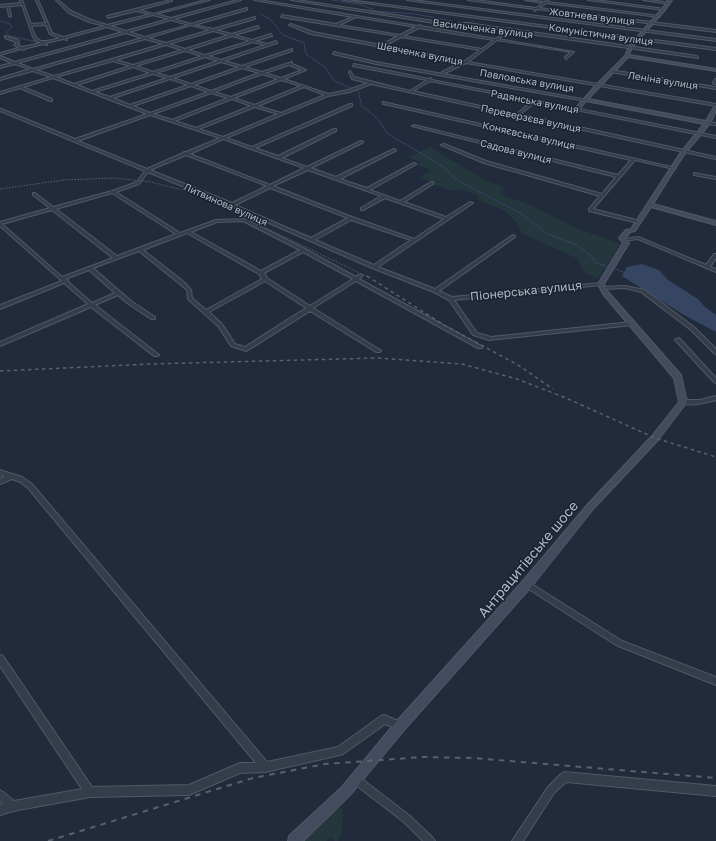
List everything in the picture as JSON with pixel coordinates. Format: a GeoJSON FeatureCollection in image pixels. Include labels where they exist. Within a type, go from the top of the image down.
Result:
{"type":"FeatureCollection","features":[{"type":"Feature","properties":{"kind":"street"},"geometry":{"type":"LineString","coordinates":[[0,6],[29,0]]}},
{"type":"Feature","properties":{"kind":"street"},"geometry":{"type":"LineString","coordinates":[[37,0],[51,32],[66,39]]}},
{"type":"Feature","properties":{"kind":"street"},"geometry":{"type":"LineString","coordinates":[[57,0],[76,16],[108,27],[264,73],[328,95]]}},
{"type":"Feature","properties":{"kind":"street"},"geometry":{"type":"LineString","coordinates":[[0,56],[208,0]]}},
{"type":"Feature","properties":{"kind":"street"},"geometry":{"type":"LineString","coordinates":[[0,67],[240,0]]}},
{"type":"Feature","properties":{"kind":"street"},"geometry":{"type":"LineString","coordinates":[[255,0],[573,52],[566,58]]}},
{"type":"Feature","properties":{"kind":"street","name":"Васильченка вулиця"},"geometry":{"type":"LineString","coordinates":[[292,0],[364,12],[457,25],[468,24],[697,57]]}},
{"type":"Feature","properties":{"kind":"street","name":"Комуністична вулиця"},"geometry":{"type":"LineString","coordinates":[[344,0],[716,49]]}},
{"type":"Feature","properties":{"kind":"street"},"geometry":{"type":"LineString","coordinates":[[408,0],[716,40]]}},
{"type":"Feature","properties":{"kind":"street"},"geometry":{"type":"LineString","coordinates":[[442,17],[470,0]]}},
{"type":"Feature","properties":{"kind":"street","name":"Жовтнева вулиця"},"geometry":{"type":"LineString","coordinates":[[470,0],[716,31]]}},
{"type":"Feature","properties":{"kind":"street"},"geometry":{"type":"LineString","coordinates":[[526,0],[546,1],[659,16]]}},
{"type":"Feature","properties":{"kind":"street"},"geometry":{"type":"LineString","coordinates":[[589,0],[664,9]]}},
{"type":"Feature","properties":{"kind":"street"},"geometry":{"type":"LineString","coordinates":[[644,0],[669,2]]}},
{"type":"Feature","properties":{"kind":"street"},"geometry":{"type":"LineString","coordinates":[[108,17],[171,1]]}},
{"type":"Feature","properties":{"kind":"street"},"geometry":{"type":"LineString","coordinates":[[410,92],[440,74],[466,62],[546,1]]}},
{"type":"Feature","properties":{"kind":"street"},"geometry":{"type":"LineString","coordinates":[[22,2],[37,40],[46,44]]}},
{"type":"Feature","properties":{"kind":"street"},"geometry":{"type":"LineString","coordinates":[[324,5],[329,2]]}},
{"type":"Feature","properties":{"kind":"street"},"geometry":{"type":"LineString","coordinates":[[577,109],[598,84],[628,55],[630,47],[659,16],[669,2]]}},
{"type":"Feature","properties":{"kind":"street"},"geometry":{"type":"LineString","coordinates":[[8,5],[10,16]]}},
{"type":"Feature","properties":{"kind":"street"},"geometry":{"type":"LineString","coordinates":[[0,79],[246,9]]}},
{"type":"Feature","properties":{"kind":"street"},"geometry":{"type":"LineString","coordinates":[[136,10],[269,45]]}},
{"type":"Feature","properties":{"kind":"street"},"geometry":{"type":"LineString","coordinates":[[336,25],[364,12]]}},
{"type":"Feature","properties":{"kind":"street"},"geometry":{"type":"LineString","coordinates":[[282,16],[483,50]]}},
{"type":"Feature","properties":{"kind":"street"},"geometry":{"type":"LineString","coordinates":[[0,93],[254,18]]}},
{"type":"Feature","properties":{"kind":"street"},"geometry":{"type":"LineString","coordinates":[[382,46],[430,21]]}},
{"type":"Feature","properties":{"kind":"street"},"geometry":{"type":"LineString","coordinates":[[30,25],[47,24]]}},
{"type":"Feature","properties":{"kind":"street","name":"Шевченка вулиця"},"geometry":{"type":"LineString","coordinates":[[290,25],[312,33],[466,62],[598,84],[716,107]]}},
{"type":"Feature","properties":{"kind":"street"},"geometry":{"type":"LineString","coordinates":[[73,85],[258,27]]}},
{"type":"Feature","properties":{"kind":"street"},"geometry":{"type":"LineString","coordinates":[[92,92],[271,34]]}},
{"type":"Feature","properties":{"kind":"street"},"geometry":{"type":"LineString","coordinates":[[6,38],[17,41],[18,43],[15,45],[23,49]]}},
{"type":"Feature","properties":{"kind":"street"},"geometry":{"type":"LineString","coordinates":[[111,98],[276,42]]}},
{"type":"Feature","properties":{"kind":"street"},"geometry":{"type":"LineString","coordinates":[[131,106],[291,50]]}},
{"type":"Feature","properties":{"kind":"street","name":"Павловська вулиця"},"geometry":{"type":"LineString","coordinates":[[334,54],[716,123]]}},
{"type":"Feature","properties":{"kind":"street"},"geometry":{"type":"LineString","coordinates":[[628,55],[716,66]]}},
{"type":"Feature","properties":{"kind":"street"},"geometry":{"type":"LineString","coordinates":[[628,55],[716,70]]}},
{"type":"Feature","properties":{"kind":"street"},"geometry":{"type":"LineString","coordinates":[[0,56],[33,70],[151,114],[252,148],[447,219]]}},
{"type":"Feature","properties":{"kind":"street"},"geometry":{"type":"LineString","coordinates":[[114,60],[280,114]]}},
{"type":"Feature","properties":{"kind":"street"},"geometry":{"type":"LineString","coordinates":[[74,141],[290,64],[305,70],[283,80],[172,121]]}},
{"type":"Feature","properties":{"kind":"street","name":"Радянська вулиця"},"geometry":{"type":"LineString","coordinates":[[354,65],[716,137]]}},
{"type":"Feature","properties":{"kind":"street","name":"Переверзєва вулиця"},"geometry":{"type":"LineString","coordinates":[[350,72],[353,78],[371,83],[716,158]]}},
{"type":"Feature","properties":{"kind":"street","name":"Леніна вулиця"},"geometry":{"type":"LineString","coordinates":[[611,72],[716,88]]}},
{"type":"Feature","properties":{"kind":"street"},"geometry":{"type":"LineString","coordinates":[[0,224],[52,208],[113,192],[138,183],[147,170],[185,153],[328,95],[348,91],[371,83]]}},
{"type":"Feature","properties":{"kind":"street"},"geometry":{"type":"LineString","coordinates":[[196,129],[304,86]]}},
{"type":"Feature","properties":{"kind":"street"},"geometry":{"type":"LineString","coordinates":[[20,87],[51,100]]}},
{"type":"Feature","properties":{"kind":"street"},"geometry":{"type":"LineString","coordinates":[[517,115],[535,101]]}},
{"type":"Feature","properties":{"kind":"street","name":"Коняєвська вулиця"},"geometry":{"type":"LineString","coordinates":[[384,103],[674,168]]}},
{"type":"Feature","properties":{"kind":"street"},"geometry":{"type":"LineString","coordinates":[[252,148],[351,105]]}},
{"type":"Feature","properties":{"kind":"street"},"geometry":{"type":"LineString","coordinates":[[625,241],[622,238],[628,231],[633,230],[685,151],[708,122],[716,107]]}},
{"type":"Feature","properties":{"kind":"street","name":"Литвинова вулиця"},"geometry":{"type":"LineString","coordinates":[[0,110],[232,205],[374,267],[436,291],[451,299]]}},
{"type":"Feature","properties":{"kind":"street","name":"Садова вулиця"},"geometry":{"type":"LineString","coordinates":[[414,126],[617,176]]}},
{"type":"Feature","properties":{"kind":"street"},"geometry":{"type":"LineString","coordinates":[[278,158],[335,130]]}},
{"type":"Feature","properties":{"kind":"street"},"geometry":{"type":"LineString","coordinates":[[232,205],[361,142]]}},
{"type":"Feature","properties":{"kind":"street"},"geometry":{"type":"LineString","coordinates":[[443,145],[486,162],[602,195]]}},
{"type":"Feature","properties":{"kind":"street"},"geometry":{"type":"LineString","coordinates":[[336,179],[394,150]]}},
{"type":"Feature","properties":{"kind":"street"},"geometry":{"type":"LineString","coordinates":[[185,153],[351,218],[414,240]]}},
{"type":"Feature","properties":{"kind":"street"},"geometry":{"type":"LineString","coordinates":[[634,159],[617,176],[590,210],[638,222]]}},
{"type":"Feature","properties":{"kind":"street"},"geometry":{"type":"LineString","coordinates":[[367,190],[414,164]]}},
{"type":"Feature","properties":{"kind":"street"},"geometry":{"type":"LineString","coordinates":[[695,174],[716,178]]}},
{"type":"Feature","properties":{"kind":"street"},"geometry":{"type":"LineString","coordinates":[[401,202],[432,183]]}},
{"type":"Feature","properties":{"kind":"street"},"geometry":{"type":"LineString","coordinates":[[113,192],[179,234]]}},
{"type":"Feature","properties":{"kind":"street"},"geometry":{"type":"LineString","coordinates":[[34,194],[116,258]]}},
{"type":"Feature","properties":{"kind":"street"},"geometry":{"type":"LineString","coordinates":[[362,209],[385,196]]}},
{"type":"Feature","properties":{"kind":"street"},"geometry":{"type":"LineString","coordinates":[[374,267],[471,204]]}},
{"type":"Feature","properties":{"kind":"street"},"geometry":{"type":"LineString","coordinates":[[650,206],[716,222]]}},
{"type":"Feature","properties":{"kind":"street"},"geometry":{"type":"LineString","coordinates":[[0,307],[90,268],[219,220],[259,218]]}},
{"type":"Feature","properties":{"kind":"street"},"geometry":{"type":"LineString","coordinates":[[311,240],[351,218]]}},
{"type":"Feature","properties":{"kind":"street"},"geometry":{"type":"LineString","coordinates":[[243,220],[359,277],[419,315],[480,347]]}},
{"type":"Feature","properties":{"kind":"street"},"geometry":{"type":"LineString","coordinates":[[0,224],[92,305],[156,355]]}},
{"type":"Feature","properties":{"kind":"street"},"geometry":{"type":"LineString","coordinates":[[188,232],[261,273],[265,279],[378,351]]}},
{"type":"Feature","properties":{"kind":"street"},"geometry":{"type":"LineString","coordinates":[[436,291],[513,236]]}},
{"type":"Feature","properties":{"kind":"street"},"geometry":{"type":"LineString","coordinates":[[716,271],[708,266],[638,238],[625,241],[602,286],[605,293],[631,324],[678,376],[683,402],[700,402],[716,398]]}},
{"type":"Feature","properties":{"kind":"street"},"geometry":{"type":"LineString","coordinates":[[139,249],[189,290],[190,298],[220,325],[233,345],[246,349],[359,277]]}},
{"type":"Feature","properties":{"kind":"street"},"geometry":{"type":"LineString","coordinates":[[261,273],[303,250]]}},
{"type":"Feature","properties":{"kind":"street"},"geometry":{"type":"LineString","coordinates":[[708,266],[715,257]]}},
{"type":"Feature","properties":{"kind":"street"},"geometry":{"type":"LineString","coordinates":[[90,268],[119,293],[153,318]]}},
{"type":"Feature","properties":{"kind":"street"},"geometry":{"type":"LineString","coordinates":[[206,312],[265,279]]}},
{"type":"Feature","properties":{"kind":"street","name":"Піонерська вулиця"},"geometry":{"type":"LineString","coordinates":[[451,299],[602,286],[625,287],[642,291],[693,329],[716,352]]}},
{"type":"Feature","properties":{"kind":"street"},"geometry":{"type":"LineString","coordinates":[[0,344],[119,293]]}},
{"type":"Feature","properties":{"kind":"street"},"geometry":{"type":"LineString","coordinates":[[451,299],[475,334],[491,339],[631,324]]}},
{"type":"Feature","properties":{"kind":"street"},"geometry":{"type":"LineString","coordinates":[[678,340],[716,381]]}},
{"type":"Feature","properties":{"kind":"street","name":"Антрацитівське шосе"},"geometry":{"type":"LineString","coordinates":[[294,841],[346,791],[400,726],[527,584],[591,506],[655,438],[683,402]]}},
{"type":"Feature","properties":{"kind":"street"},"geometry":{"type":"LineString","coordinates":[[0,472],[22,478],[30,486],[265,767]]}},
{"type":"Feature","properties":{"kind":"street"},"geometry":{"type":"LineString","coordinates":[[0,482],[11,476]]}},
{"type":"Feature","properties":{"kind":"street"},"geometry":{"type":"LineString","coordinates":[[527,584],[619,643],[716,681]]}},
{"type":"Feature","properties":{"kind":"street"},"geometry":{"type":"LineString","coordinates":[[0,659],[90,792]]}},
{"type":"Feature","properties":{"kind":"street"},"geometry":{"type":"LineString","coordinates":[[0,810],[13,806],[90,792],[189,790],[240,768],[265,767],[340,751],[384,719],[400,726]]}},
{"type":"Feature","properties":{"kind":"street"},"geometry":{"type":"LineString","coordinates":[[517,841],[551,790],[564,777],[716,791]]}},
{"type":"Feature","properties":{"kind":"street"},"geometry":{"type":"LineString","coordinates":[[355,779],[407,819],[430,841]]}},
{"type":"Feature","properties":{"kind":"street"},"geometry":{"type":"LineString","coordinates":[[0,795],[13,806]]}},
{"type":"Feature","properties":{"kind":"green space"},"geometry":{"type":"Polygon","coordinates":[[[430,147],[485,180],[503,187],[504,189],[500,191],[500,194],[530,205],[579,229],[621,244],[598,278],[591,276],[583,269],[578,259],[522,233],[517,223],[505,211],[476,199],[480,196],[459,189],[453,191],[432,184],[435,182],[419,178],[431,170],[416,164],[420,162],[408,157],[430,147]]]}},
{"type":"Feature","properties":{"kind":"green space"},"geometry":{"type":"Polygon","coordinates":[[[338,808],[343,809],[342,829],[338,841],[335,841],[331,837],[326,841],[302,841],[338,808]]]}},
{"type":"Feature","properties":{"kind":"water"},"geometry":{"type":"Polygon","coordinates":[[[642,264],[659,270],[668,280],[698,299],[705,307],[716,315],[716,332],[684,315],[622,276],[627,267],[642,264]]]}},
{"type":"Feature","properties":{"kind":"waterway"},"geometry":{"type":"LineString","coordinates":[[332,0],[362,5],[376,11],[415,14],[452,21]]}},
{"type":"Feature","properties":{"kind":"waterway"},"geometry":{"type":"LineString","coordinates":[[261,14],[271,20],[283,35],[304,43],[306,54],[326,68],[334,81],[358,91],[362,106],[378,119],[388,134],[444,167],[455,179],[522,214],[547,234],[577,245],[591,256],[596,263],[609,267]]}},
{"type":"Feature","properties":{"kind":"waterway"},"geometry":{"type":"LineString","coordinates":[[0,21],[10,24],[12,27],[6,33],[10,36],[42,43]]}},
{"type":"Feature","properties":{"kind":"waterway"},"geometry":{"type":"LineString","coordinates":[[613,268],[626,273]]}},
{"type":"Feature","properties":{"kind":"railway"},"geometry":{"type":"LineString","coordinates":[[0,189],[64,180],[113,178],[151,182],[191,192],[368,277]]}},
{"type":"Feature","properties":{"kind":"railway"},"geometry":{"type":"LineString","coordinates":[[367,276],[444,325],[518,365],[553,389]]}},
{"type":"Feature","properties":{"kind":"railway"},"geometry":{"type":"LineString","coordinates":[[0,371],[150,364],[378,358],[462,364],[517,379],[566,398],[655,438],[716,457]]}},
{"type":"Feature","properties":{"kind":"railway"},"geometry":{"type":"LineString","coordinates":[[48,841],[253,778],[325,764],[423,757],[473,758],[716,778]]}}]}
